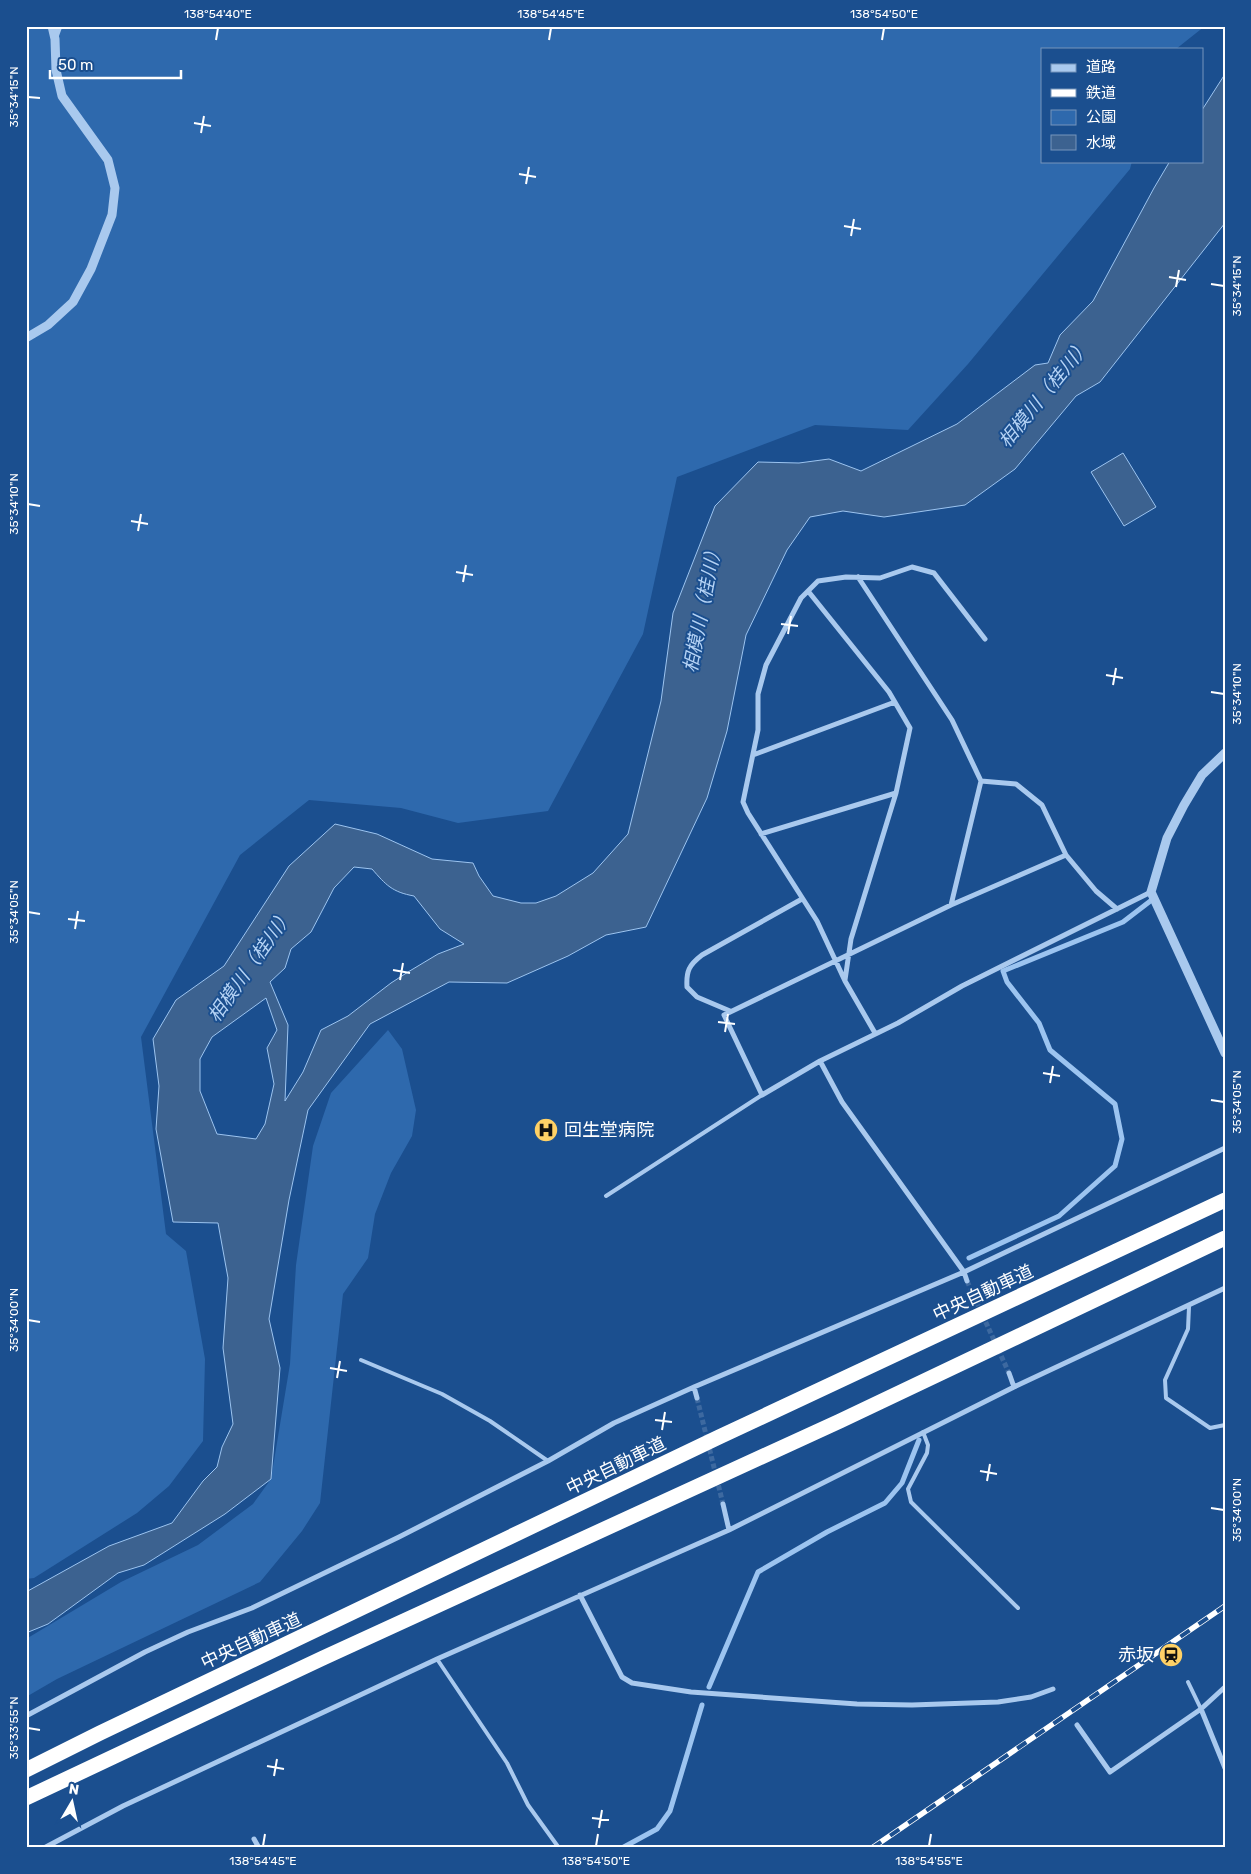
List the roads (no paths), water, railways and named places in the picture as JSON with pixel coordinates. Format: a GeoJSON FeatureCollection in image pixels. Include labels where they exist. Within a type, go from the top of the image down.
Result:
{"type":"FeatureCollection","features":[{"type":"Feature","properties":{"kind":"highway","name":"中央自動車道"},"geometry":{"type":"LineString","coordinates":[[26,1770],[719,1437],[1225,1200]]}},
{"type":"Feature","properties":{"kind":"highway"},"geometry":{"type":"LineString","coordinates":[[26,1798],[305,1666],[840,1421],[1225,1238]]}},
{"type":"Feature","properties":{"kind":"street"},"geometry":{"type":"LineString","coordinates":[[26,338],[48,325],[73,302],[91,269],[112,215],[115,188],[108,160],[62,96],[56,70],[55,39],[52,26]]}},
{"type":"Feature","properties":{"kind":"street"},"geometry":{"type":"LineString","coordinates":[[55,39],[60,26]]}},
{"type":"Feature","properties":{"kind":"street"},"geometry":{"type":"LineString","coordinates":[[875,1033],[845,981],[816,921],[743,802],[758,730],[758,694],[766,665],[801,598],[818,581],[880,578],[912,567],[934,573],[985,639]]}},
{"type":"Feature","properties":{"kind":"street"},"geometry":{"type":"LineString","coordinates":[[858,578],[952,720],[981,781],[951,905]]}},
{"type":"Feature","properties":{"kind":"street"},"geometry":{"type":"LineString","coordinates":[[808,591],[890,692],[910,728],[896,793],[851,939],[845,981]]}},
{"type":"Feature","properties":{"kind":"street"},"geometry":{"type":"LineString","coordinates":[[753,755],[895,702]]}},
{"type":"Feature","properties":{"kind":"street"},"geometry":{"type":"LineString","coordinates":[[1225,753],[1202,775],[1184,805],[1167,838],[1151,892],[1225,1053]]}},
{"type":"Feature","properties":{"kind":"street"},"geometry":{"type":"LineString","coordinates":[[981,781],[1016,784],[1042,805],[1066,855],[1096,891],[1117,910]]}},
{"type":"Feature","properties":{"kind":"street"},"geometry":{"type":"LineString","coordinates":[[761,834],[896,793]]}},
{"type":"Feature","properties":{"kind":"street"},"geometry":{"type":"LineString","coordinates":[[1066,855],[951,905],[724,1015],[762,1095],[820,1061],[898,1022],[962,986],[1151,892]]}},
{"type":"Feature","properties":{"kind":"street"},"geometry":{"type":"LineString","coordinates":[[730,1012],[697,997],[687,987],[686,974],[693,962],[702,955],[802,899]]}},
{"type":"Feature","properties":{"kind":"street"},"geometry":{"type":"LineString","coordinates":[[820,1061],[842,1102],[964,1272],[967,1281]]}},
{"type":"Feature","properties":{"kind":"street"},"geometry":{"type":"LineString","coordinates":[[26,1716],[145,1652],[188,1632],[261,1604],[400,1537],[548,1461],[614,1423],[964,1272],[1225,1148]]}},
{"type":"Feature","properties":{"kind":"street"},"geometry":{"type":"LineString","coordinates":[[44,1848],[123,1806],[437,1659],[729,1530],[1014,1387],[1189,1307],[1225,1288]]}},
{"type":"Feature","properties":{"kind":"street"},"geometry":{"type":"LineString","coordinates":[[1009,1374],[1014,1387]]}},
{"type":"Feature","properties":{"kind":"street"},"geometry":{"type":"LineString","coordinates":[[694,1387],[697,1398]]}},
{"type":"Feature","properties":{"kind":"street"},"geometry":{"type":"LineString","coordinates":[[723,1504],[729,1530]]}},
{"type":"Feature","properties":{"kind":"street"},"geometry":{"type":"LineString","coordinates":[[580,1595],[622,1677],[632,1683],[691,1692],[857,1704],[903,1705],[998,1702],[1031,1697],[1053,1689]]}},
{"type":"Feature","properties":{"kind":"street"},"geometry":{"type":"LineString","coordinates":[[1077,1726],[1110,1772],[1201,1709],[1225,1687]]}},
{"type":"Feature","properties":{"kind":"street"},"geometry":{"type":"LineString","coordinates":[[1201,1709],[1225,1768]]}},
{"type":"Feature","properties":{"kind":"street"},"geometry":{"type":"LineString","coordinates":[[254,1839],[259,1848]]}},
{"type":"Feature","properties":{"kind":"lane"},"geometry":{"type":"LineString","coordinates":[[606,1196],[762,1095]]}},
{"type":"Feature","properties":{"kind":"lane"},"geometry":{"type":"LineString","coordinates":[[1189,1307],[1188,1329],[1165,1380],[1166,1398],[1210,1428],[1225,1425]]}},
{"type":"Feature","properties":{"kind":"lane"},"geometry":{"type":"LineString","coordinates":[[361,1360],[442,1394],[490,1421],[548,1461]]}},
{"type":"Feature","properties":{"kind":"lane"},"geometry":{"type":"LineString","coordinates":[[923,1432],[928,1446],[927,1453],[908,1489],[911,1502],[1018,1608]]}},
{"type":"Feature","properties":{"kind":"lane"},"geometry":{"type":"LineString","coordinates":[[437,1659],[507,1763],[528,1805],[558,1848]]}},
{"type":"Feature","properties":{"kind":"lane"},"geometry":{"type":"LineString","coordinates":[[1188,1682],[1201,1709]]}},
{"type":"Feature","properties":{"kind":"water","name":"相模川（桂川）"},"geometry":{"type":"Polygon","coordinates":[[[1225,74],[1225,223],[1100,382],[1076,396],[1015,469],[965,505],[884,517],[843,511],[810,517],[787,550],[746,635],[727,731],[707,798],[646,927],[606,935],[568,956],[507,983],[449,982],[370,1024],[308,1110],[289,1200],[269,1319],[280,1368],[271,1479],[225,1514],[144,1565],[118,1573],[48,1624],[26,1633],[26,1592],[109,1546],[172,1523],[203,1481],[217,1467],[222,1447],[233,1424],[223,1348],[228,1278],[218,1223],[173,1222],[156,1129],[159,1086],[153,1039],[176,1000],[224,966],[289,866],[335,824],[377,834],[432,859],[473,863],[479,876],[493,896],[521,903],[536,903],[556,896],[593,873],[628,834],[661,701],[673,613],[715,506],[758,462],[799,463],[829,459],[861,471],[957,424],[1035,365],[1048,363],[1060,335],[1093,301],[1169,162],[1204,162],[1204,107],[1225,74]],[[354,867],[334,888],[311,932],[291,949],[285,968],[270,982],[288,1025],[285,1101],[303,1072],[321,1030],[348,1016],[408,972],[438,954],[464,944],[440,929],[414,896],[390,887],[372,869],[354,867]],[[266,998],[212,1037],[200,1059],[200,1091],[217,1134],[256,1139],[265,1124],[274,1084],[267,1048],[277,1030],[266,998]]]}},
{"type":"Feature","properties":{"kind":"water"},"geometry":{"type":"Polygon","coordinates":[[[1123,453],[1156,507],[1124,526],[1091,472],[1123,453]]]}},
{"type":"Feature","properties":{"kind":"waterway"},"geometry":{"type":"LineString","coordinates":[[969,1258],[1059,1216],[1115,1166],[1122,1139],[1115,1104],[1050,1050],[1039,1023],[1007,982],[1003,971],[1123,922],[1153,899]]}},
{"type":"Feature","properties":{"kind":"waterway"},"geometry":{"type":"LineString","coordinates":[[709,1687],[758,1572],[827,1532],[885,1503],[902,1483],[919,1440]]}},
{"type":"Feature","properties":{"kind":"waterway"},"geometry":{"type":"LineString","coordinates":[[622,1848],[657,1829],[670,1811],[702,1705]]}},
{"type":"Feature","properties":{"kind":"tunnel"},"geometry":{"type":"LineString","coordinates":[[967,1281],[1009,1373]]}},
{"type":"Feature","properties":{"kind":"tunnel"},"geometry":{"type":"LineString","coordinates":[[697,1398],[723,1504]]}},
{"type":"Feature","properties":{"kind":"railway"},"geometry":{"type":"LineString","coordinates":[[872,1848],[1225,1606]]}},
{"type":"Feature","properties":{"kind":"place","name":"回生堂病院"},"geometry":{"type":"Point","coordinates":[546,1130]}},
{"type":"Feature","properties":{"kind":"place","name":"赤坂"},"geometry":{"type":"Point","coordinates":[1171,1655]}}]}
